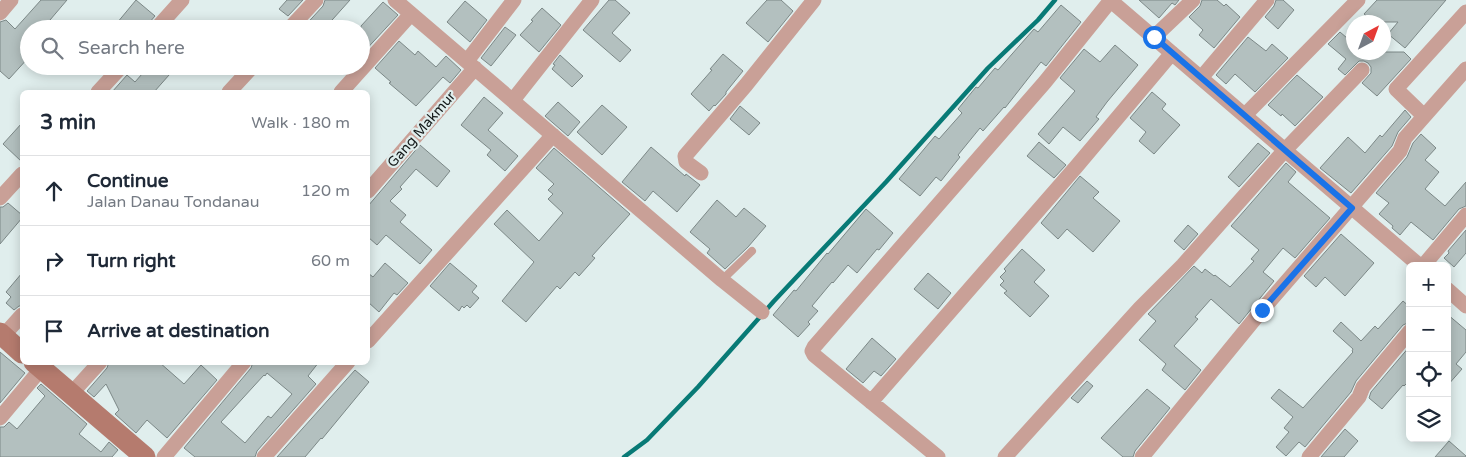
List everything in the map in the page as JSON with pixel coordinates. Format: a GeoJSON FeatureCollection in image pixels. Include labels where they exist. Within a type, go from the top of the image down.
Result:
{"type":"FeatureCollection","features":[{"type":"Feature","properties":{"kind":"street"},"geometry":{"type":"LineString","coordinates":[[0,13],[11,0]]}},
{"type":"Feature","properties":{"kind":"street"},"geometry":{"type":"LineString","coordinates":[[164,20],[182,0]]}},
{"type":"Feature","properties":{"kind":"street"},"geometry":{"type":"LineString","coordinates":[[297,20],[316,0]]}},
{"type":"Feature","properties":{"kind":"street"},"geometry":{"type":"LineString","coordinates":[[395,0],[722,280],[762,312]]}},
{"type":"Feature","properties":{"kind":"street","name":"Gang Makmur"},"geometry":{"type":"LineString","coordinates":[[370,189],[471,64],[514,0]]}},
{"type":"Feature","properties":{"kind":"street"},"geometry":{"type":"LineString","coordinates":[[513,100],[592,0]]}},
{"type":"Feature","properties":{"kind":"street"},"geometry":{"type":"LineString","coordinates":[[701,173],[686,162],[685,156],[746,85],[814,0]]}},
{"type":"Feature","properties":{"kind":"street"},"geometry":{"type":"LineString","coordinates":[[938,457],[814,355],[812,351],[1045,82],[1110,0],[1415,262]]}},
{"type":"Feature","properties":{"kind":"street"},"geometry":{"type":"LineString","coordinates":[[1154,37],[1193,0]]}},
{"type":"Feature","properties":{"kind":"street"},"geometry":{"type":"LineString","coordinates":[[1201,78],[1267,0]]}},
{"type":"Feature","properties":{"kind":"street"},"geometry":{"type":"LineString","coordinates":[[1245,115],[1358,0]]}},
{"type":"Feature","properties":{"kind":"street"},"geometry":{"type":"LineString","coordinates":[[1424,116],[1396,88],[1466,12]]}},
{"type":"Feature","properties":{"kind":"street"},"geometry":{"type":"LineString","coordinates":[[370,60],[411,14]]}},
{"type":"Feature","properties":{"kind":"street"},"geometry":{"type":"LineString","coordinates":[[871,402],[1172,53]]}},
{"type":"Feature","properties":{"kind":"street"},"geometry":{"type":"LineString","coordinates":[[1005,457],[1140,308],[1183,265],[1285,150],[1362,70]]}},
{"type":"Feature","properties":{"kind":"street"},"geometry":{"type":"LineString","coordinates":[[1142,457],[1262,310],[1400,151],[1406,138],[1424,116],[1466,70]]}},
{"type":"Feature","properties":{"kind":"street"},"geometry":{"type":"LineString","coordinates":[[100,90],[114,75]]}},
{"type":"Feature","properties":{"kind":"street"},"geometry":{"type":"LineString","coordinates":[[231,90],[245,75]]}},
{"type":"Feature","properties":{"kind":"street"},"geometry":{"type":"LineString","coordinates":[[343,90],[356,75]]}},
{"type":"Feature","properties":{"kind":"street"},"geometry":{"type":"LineString","coordinates":[[370,339],[553,135]]}},
{"type":"Feature","properties":{"kind":"street"},"geometry":{"type":"LineString","coordinates":[[0,198],[20,176]]}},
{"type":"Feature","properties":{"kind":"street"},"geometry":{"type":"LineString","coordinates":[[1427,262],[1466,215]]}},
{"type":"Feature","properties":{"kind":"street"},"geometry":{"type":"LineString","coordinates":[[1451,293],[1466,306]]}},
{"type":"Feature","properties":{"kind":"street"},"geometry":{"type":"LineString","coordinates":[[20,317],[2,335],[20,350]]}},
{"type":"Feature","properties":{"kind":"street"},"geometry":{"type":"LineString","coordinates":[[1309,457],[1348,411],[1359,397],[1363,388],[1406,336]]}},
{"type":"Feature","properties":{"kind":"street"},"geometry":{"type":"LineString","coordinates":[[71,394],[97,365]]}},
{"type":"Feature","properties":{"kind":"street"},"geometry":{"type":"LineString","coordinates":[[164,457],[241,365]]}},
{"type":"Feature","properties":{"kind":"street"},"geometry":{"type":"LineString","coordinates":[[264,457],[345,365]]}},
{"type":"Feature","properties":{"kind":"street"},"geometry":{"type":"LineString","coordinates":[[0,418],[38,366],[145,457]]}},
{"type":"Feature","properties":{"kind":"lane"},"geometry":{"type":"LineString","coordinates":[[722,280],[752,251]]}},
{"type":"Feature","properties":{"kind":"building"},"geometry":{"type":"Polygon","coordinates":[[[41,0],[67,0],[50,20],[23,20],[41,0]]]}},
{"type":"Feature","properties":{"kind":"building"},"geometry":{"type":"Polygon","coordinates":[[[136,0],[155,16],[152,20],[119,20],[136,0]]]}},
{"type":"Feature","properties":{"kind":"building"},"geometry":{"type":"Polygon","coordinates":[[[287,0],[303,0],[288,16],[279,9],[287,0]]]}},
{"type":"Feature","properties":{"kind":"building"},"geometry":{"type":"Polygon","coordinates":[[[325,0],[350,0],[332,20],[310,20],[323,6],[325,0]]]}},
{"type":"Feature","properties":{"kind":"building"},"geometry":{"type":"Polygon","coordinates":[[[609,0],[615,0],[630,13],[612,33],[631,50],[620,62],[583,30],[609,0]]]}},
{"type":"Feature","properties":{"kind":"building"},"geometry":{"type":"Polygon","coordinates":[[[767,0],[781,0],[793,11],[768,42],[746,23],[767,0]]]}},
{"type":"Feature","properties":{"kind":"building"},"geometry":{"type":"Polygon","coordinates":[[[1139,0],[1179,0],[1175,5],[1172,3],[1159,18],[1139,0]]]}},
{"type":"Feature","properties":{"kind":"building"},"geometry":{"type":"Polygon","coordinates":[[[1202,0],[1217,0],[1224,6],[1226,4],[1240,17],[1214,48],[1199,35],[1203,30],[1189,17],[1200,6],[1202,0]]]}},
{"type":"Feature","properties":{"kind":"building"},"geometry":{"type":"Polygon","coordinates":[[[1276,0],[1283,0],[1294,10],[1278,29],[1265,17],[1274,6],[1276,0]]]}},
{"type":"Feature","properties":{"kind":"building"},"geometry":{"type":"Polygon","coordinates":[[[1377,0],[1446,0],[1405,48],[1391,36],[1391,30],[1398,22],[1391,22],[1391,15],[1364,14],[1377,0]]]}},
{"type":"Feature","properties":{"kind":"building"},"geometry":{"type":"Polygon","coordinates":[[[465,1],[487,20],[470,42],[447,22],[465,1]]]}},
{"type":"Feature","properties":{"kind":"building"},"geometry":{"type":"Polygon","coordinates":[[[383,2],[398,15],[370,45],[370,20],[366,20],[383,2]]]}},
{"type":"Feature","properties":{"kind":"building"},"geometry":{"type":"Polygon","coordinates":[[[1061,5],[1081,22],[1046,66],[1041,62],[1005,108],[983,131],[980,128],[958,155],[960,157],[941,181],[936,177],[920,196],[899,179],[935,136],[939,139],[962,113],[958,109],[976,87],[978,88],[995,68],[998,70],[1034,29],[1038,32],[1061,5]]]}},
{"type":"Feature","properties":{"kind":"building"},"geometry":{"type":"Polygon","coordinates":[[[542,8],[561,25],[539,52],[520,35],[542,8]]]}},
{"type":"Feature","properties":{"kind":"building"},"geometry":{"type":"Polygon","coordinates":[[[6,20],[15,29],[20,23],[20,67],[9,79],[0,71],[0,22],[6,20]]]}},
{"type":"Feature","properties":{"kind":"building"},"geometry":{"type":"Polygon","coordinates":[[[505,27],[516,35],[491,66],[481,58],[505,27]]]}},
{"type":"Feature","properties":{"kind":"building"},"geometry":{"type":"Polygon","coordinates":[[[1340,32],[1346,37],[1346,59],[1328,44],[1340,32]]]}},
{"type":"Feature","properties":{"kind":"building"},"geometry":{"type":"Polygon","coordinates":[[[1248,37],[1266,51],[1272,44],[1288,58],[1255,92],[1235,74],[1226,84],[1216,75],[1248,37]]]}},
{"type":"Feature","properties":{"kind":"building"},"geometry":{"type":"Polygon","coordinates":[[[399,41],[415,55],[418,51],[436,67],[446,56],[461,70],[450,83],[443,77],[416,106],[375,68],[399,41]]]}},
{"type":"Feature","properties":{"kind":"building"},"geometry":{"type":"Polygon","coordinates":[[[1115,45],[1138,65],[1107,102],[1096,117],[1099,119],[1080,141],[1063,127],[1049,144],[1038,134],[1075,91],[1060,78],[1084,49],[1100,62],[1115,45]]]}},
{"type":"Feature","properties":{"kind":"building"},"geometry":{"type":"Polygon","coordinates":[[[1391,52],[1404,52],[1411,59],[1377,96],[1362,83],[1371,73],[1371,67],[1368,63],[1359,61],[1345,75],[1338,69],[1346,59],[1391,60],[1391,52]]]}},
{"type":"Feature","properties":{"kind":"building"},"geometry":{"type":"Polygon","coordinates":[[[723,54],[743,71],[726,94],[709,111],[691,94],[723,54]]]}},
{"type":"Feature","properties":{"kind":"building"},"geometry":{"type":"Polygon","coordinates":[[[560,55],[583,76],[572,87],[552,69],[555,65],[553,64],[560,55]]]}},
{"type":"Feature","properties":{"kind":"building"},"geometry":{"type":"Polygon","coordinates":[[[127,75],[135,82],[141,75],[169,75],[156,90],[114,90],[127,75]]]}},
{"type":"Feature","properties":{"kind":"building"},"geometry":{"type":"Polygon","coordinates":[[[1297,75],[1323,97],[1295,126],[1268,105],[1297,75]]]}},
{"type":"Feature","properties":{"kind":"building"},"geometry":{"type":"Polygon","coordinates":[[[1152,92],[1166,104],[1162,109],[1180,125],[1154,154],[1139,141],[1146,132],[1130,118],[1152,92]]]}},
{"type":"Feature","properties":{"kind":"building"},"geometry":{"type":"Polygon","coordinates":[[[484,97],[503,113],[488,130],[518,156],[505,171],[487,155],[491,150],[461,125],[484,97]]]}},
{"type":"Feature","properties":{"kind":"building"},"geometry":{"type":"Polygon","coordinates":[[[558,102],[580,122],[568,136],[545,116],[558,102]]]}},
{"type":"Feature","properties":{"kind":"building"},"geometry":{"type":"Polygon","coordinates":[[[602,105],[627,127],[602,155],[577,132],[602,105]]]}},
{"type":"Feature","properties":{"kind":"building"},"geometry":{"type":"Polygon","coordinates":[[[740,106],[760,123],[749,135],[730,119],[740,106]]]}},
{"type":"Feature","properties":{"kind":"building"},"geometry":{"type":"Polygon","coordinates":[[[1405,110],[1411,117],[1398,132],[1392,146],[1351,193],[1320,168],[1348,137],[1365,153],[1380,135],[1382,137],[1405,110]]]}},
{"type":"Feature","properties":{"kind":"building"},"geometry":{"type":"Polygon","coordinates":[[[20,125],[20,160],[3,144],[20,125]]]}},
{"type":"Feature","properties":{"kind":"building"},"geometry":{"type":"Polygon","coordinates":[[[1421,134],[1436,148],[1425,160],[1439,172],[1425,189],[1445,206],[1466,182],[1466,206],[1459,209],[1433,240],[1411,222],[1400,235],[1379,214],[1389,203],[1376,193],[1407,157],[1413,143],[1421,134]]]}},
{"type":"Feature","properties":{"kind":"building"},"geometry":{"type":"Polygon","coordinates":[[[1039,142],[1066,165],[1054,178],[1027,156],[1039,142]]]}},
{"type":"Feature","properties":{"kind":"building"},"geometry":{"type":"Polygon","coordinates":[[[1258,143],[1270,153],[1239,187],[1228,177],[1258,143]]]}},
{"type":"Feature","properties":{"kind":"building"},"geometry":{"type":"Polygon","coordinates":[[[420,145],[450,171],[437,187],[416,169],[400,187],[402,189],[390,201],[406,215],[400,222],[432,250],[420,264],[386,235],[377,245],[370,239],[370,204],[420,145]]]}},
{"type":"Feature","properties":{"kind":"building"},"geometry":{"type":"Polygon","coordinates":[[[651,147],[685,176],[686,174],[700,185],[677,212],[653,191],[645,201],[622,182],[651,147]]]}},
{"type":"Feature","properties":{"kind":"building"},"geometry":{"type":"Polygon","coordinates":[[[554,148],[630,214],[592,256],[595,258],[579,276],[575,272],[560,289],[557,286],[526,322],[502,301],[534,262],[494,224],[507,210],[539,241],[563,213],[548,199],[553,194],[548,190],[554,184],[536,168],[554,148]]]}},
{"type":"Feature","properties":{"kind":"building"},"geometry":{"type":"Polygon","coordinates":[[[1286,163],[1296,172],[1288,182],[1330,218],[1295,258],[1283,248],[1263,272],[1274,281],[1239,324],[1211,299],[1195,317],[1198,319],[1174,346],[1201,370],[1185,390],[1162,370],[1166,364],[1139,340],[1156,321],[1148,314],[1194,266],[1202,273],[1205,269],[1230,287],[1254,261],[1251,259],[1259,250],[1231,226],[1286,163]]]}},
{"type":"Feature","properties":{"kind":"building"},"geometry":{"type":"Polygon","coordinates":[[[1080,176],[1099,192],[1093,198],[1120,221],[1093,252],[1067,229],[1058,239],[1041,223],[1080,176]]]}},
{"type":"Feature","properties":{"kind":"building"},"geometry":{"type":"Polygon","coordinates":[[[717,200],[736,217],[744,208],[766,226],[725,269],[707,253],[710,249],[690,232],[717,200]]]}},
{"type":"Feature","properties":{"kind":"building"},"geometry":{"type":"Polygon","coordinates":[[[8,203],[20,213],[20,220],[0,244],[0,207],[8,203]]]}},
{"type":"Feature","properties":{"kind":"building"},"geometry":{"type":"Polygon","coordinates":[[[866,209],[893,233],[857,273],[848,265],[832,282],[812,306],[818,311],[808,322],[810,324],[798,337],[773,315],[866,209]]]}},
{"type":"Feature","properties":{"kind":"building"},"geometry":{"type":"Polygon","coordinates":[[[1188,225],[1198,234],[1184,250],[1174,241],[1188,225]]]}},
{"type":"Feature","properties":{"kind":"building"},"geometry":{"type":"Polygon","coordinates":[[[1466,230],[1466,253],[1454,267],[1451,262],[1444,258],[1449,253],[1448,251],[1466,230]]]}},
{"type":"Feature","properties":{"kind":"building"},"geometry":{"type":"Polygon","coordinates":[[[1341,234],[1374,263],[1345,296],[1325,277],[1316,287],[1304,276],[1341,234]]]}},
{"type":"Feature","properties":{"kind":"building"},"geometry":{"type":"Polygon","coordinates":[[[1022,249],[1045,270],[1034,282],[1049,296],[1030,317],[1004,293],[1007,291],[1000,285],[1004,281],[1000,277],[1006,271],[1004,269],[1022,249]]]}},
{"type":"Feature","properties":{"kind":"building"},"geometry":{"type":"Polygon","coordinates":[[[385,263],[408,283],[397,295],[394,293],[379,312],[370,304],[370,275],[373,277],[385,263]]]}},
{"type":"Feature","properties":{"kind":"building"},"geometry":{"type":"Polygon","coordinates":[[[450,263],[477,286],[472,292],[479,298],[470,308],[467,305],[464,308],[462,306],[459,311],[430,286],[450,263]]]}},
{"type":"Feature","properties":{"kind":"building"},"geometry":{"type":"Polygon","coordinates":[[[928,273],[951,293],[938,309],[914,289],[928,273]]]}},
{"type":"Feature","properties":{"kind":"building"},"geometry":{"type":"Polygon","coordinates":[[[20,275],[20,306],[14,310],[6,303],[11,297],[6,292],[20,275]]]}},
{"type":"Feature","properties":{"kind":"building"},"geometry":{"type":"Polygon","coordinates":[[[1403,301],[1406,304],[1406,324],[1356,381],[1351,392],[1305,447],[1299,442],[1286,456],[1276,447],[1289,432],[1284,428],[1293,417],[1271,398],[1279,389],[1303,408],[1353,352],[1353,349],[1333,331],[1341,322],[1361,341],[1375,326],[1378,329],[1403,301]]]}},
{"type":"Feature","properties":{"kind":"building"},"geometry":{"type":"Polygon","coordinates":[[[1451,317],[1466,330],[1466,352],[1456,364],[1462,369],[1451,381],[1451,317]]]}},
{"type":"Feature","properties":{"kind":"building"},"geometry":{"type":"Polygon","coordinates":[[[872,338],[896,359],[881,376],[874,371],[863,383],[846,369],[872,338]]]}},
{"type":"Feature","properties":{"kind":"building"},"geometry":{"type":"Polygon","coordinates":[[[1406,351],[1406,384],[1382,409],[1369,398],[1371,392],[1406,351]]]}},
{"type":"Feature","properties":{"kind":"building"},"geometry":{"type":"Polygon","coordinates":[[[0,352],[25,373],[0,403],[0,352]]]}},
{"type":"Feature","properties":{"kind":"building"},"geometry":{"type":"Polygon","coordinates":[[[108,365],[162,365],[184,384],[201,365],[217,380],[167,438],[147,420],[136,433],[115,414],[119,410],[106,384],[94,397],[87,391],[108,365]]]}},
{"type":"Feature","properties":{"kind":"building"},"geometry":{"type":"Polygon","coordinates":[[[252,365],[317,365],[308,376],[316,384],[257,451],[255,457],[195,457],[184,448],[252,365]],[[267,373],[221,422],[245,443],[268,416],[271,418],[292,394],[267,373]]]}},
{"type":"Feature","properties":{"kind":"building"},"geometry":{"type":"Polygon","coordinates":[[[355,370],[369,382],[322,439],[305,457],[277,457],[355,370]]]}},
{"type":"Feature","properties":{"kind":"building"},"geometry":{"type":"Polygon","coordinates":[[[1087,381],[1093,386],[1078,403],[1071,398],[1087,381]]]}},
{"type":"Feature","properties":{"kind":"building"},"geometry":{"type":"Polygon","coordinates":[[[41,384],[87,424],[79,434],[101,452],[109,442],[118,450],[112,457],[0,457],[0,427],[4,427],[9,422],[17,429],[45,396],[37,388],[41,384]]]}},
{"type":"Feature","properties":{"kind":"building"},"geometry":{"type":"Polygon","coordinates":[[[1147,389],[1170,408],[1135,451],[1133,457],[1123,457],[1101,438],[1147,389]]]}},
{"type":"Feature","properties":{"kind":"building"},"geometry":{"type":"Polygon","coordinates":[[[1345,429],[1358,441],[1344,457],[1321,457],[1345,429]]]}},
{"type":"Feature","properties":{"kind":"building"},"geometry":{"type":"Polygon","coordinates":[[[1448,442],[1466,456],[1466,457],[1435,457],[1448,442]]]}},
{"type":"Feature","properties":{"kind":"waterway"},"geometry":{"type":"LineString","coordinates":[[624,457],[647,440],[698,387],[774,301],[886,182],[988,68],[1038,20],[1055,0]]}},
{"type":"Feature","properties":{"kind":"route"},"geometry":{"type":"LineString","coordinates":[[1154,37],[1352,208],[1262,310]]}}]}
